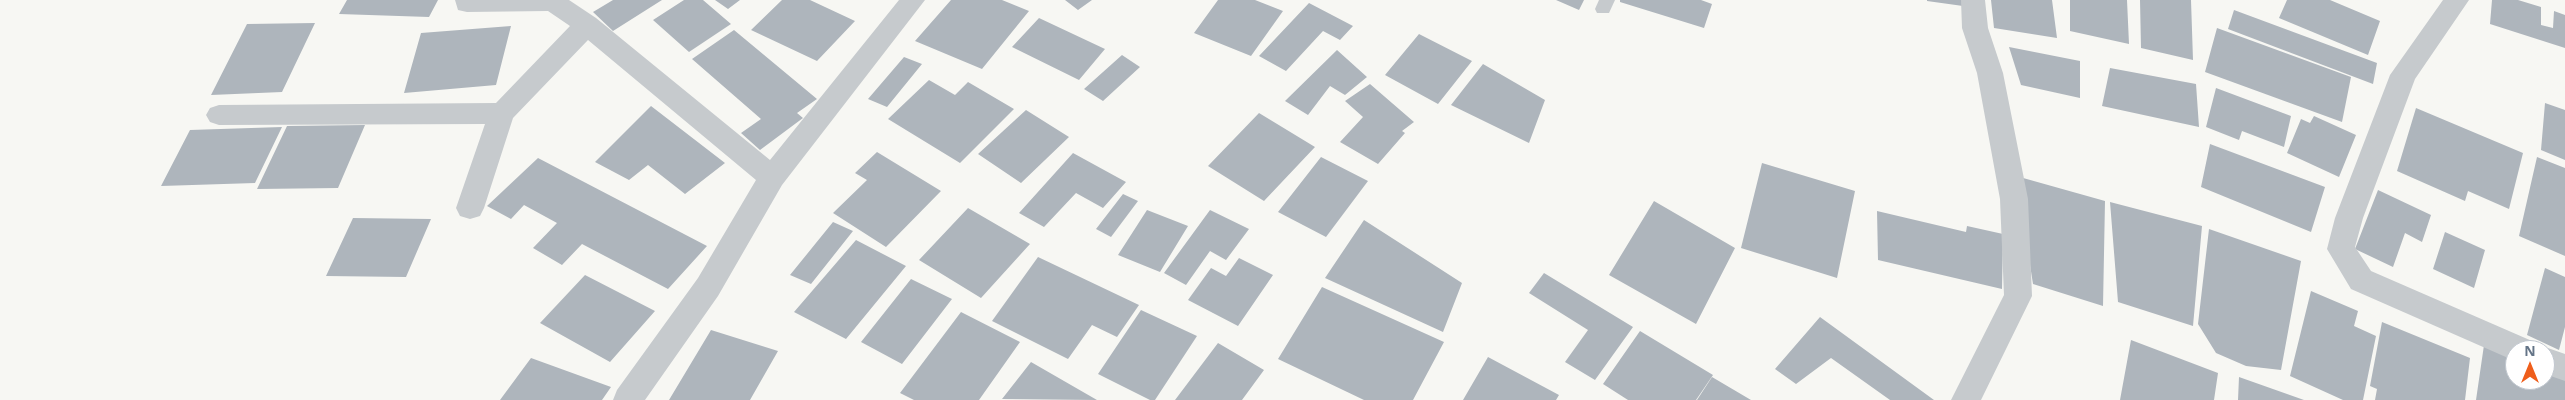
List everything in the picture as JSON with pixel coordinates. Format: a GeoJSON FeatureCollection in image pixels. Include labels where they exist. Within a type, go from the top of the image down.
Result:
{"type":"FeatureCollection","features":[{"type":"Feature","properties":{"kind":"street"},"geometry":{"type":"LineString","coordinates":[[467,0],[467,3],[485,4],[553,2],[587,25],[772,178]]}},
{"type":"Feature","properties":{"kind":"street"},"geometry":{"type":"LineString","coordinates":[[628,400],[708,287],[772,178],[913,0]]}},
{"type":"Feature","properties":{"kind":"street"},"geometry":{"type":"LineString","coordinates":[[1966,400],[2018,296],[2014,199],[1990,72],[1975,28],[1973,0]]}},
{"type":"Feature","properties":{"kind":"street"},"geometry":{"type":"LineString","coordinates":[[2456,0],[2403,75],[2349,218],[2341,249],[2361,280],[2505,343]]}},
{"type":"Feature","properties":{"kind":"street"},"geometry":{"type":"LineString","coordinates":[[470,208],[502,113],[587,25]]}},
{"type":"Feature","properties":{"kind":"street"},"geometry":{"type":"LineString","coordinates":[[219,116],[502,113]]}},
{"type":"Feature","properties":{"kind":"building"},"geometry":{"type":"Polygon","coordinates":[[[347,0],[438,0],[429,17],[339,14],[347,0]]]}},
{"type":"Feature","properties":{"kind":"building"},"geometry":{"type":"Polygon","coordinates":[[[613,0],[662,0],[613,31],[593,12],[613,0]]]}},
{"type":"Feature","properties":{"kind":"building"},"geometry":{"type":"Polygon","coordinates":[[[684,0],[703,0],[731,24],[689,52],[653,20],[684,0]]]}},
{"type":"Feature","properties":{"kind":"building"},"geometry":{"type":"Polygon","coordinates":[[[715,0],[740,0],[728,9],[715,0]]]}},
{"type":"Feature","properties":{"kind":"building"},"geometry":{"type":"Polygon","coordinates":[[[782,0],[810,0],[855,21],[817,61],[751,30],[782,0]]]}},
{"type":"Feature","properties":{"kind":"building"},"geometry":{"type":"Polygon","coordinates":[[[951,0],[1002,0],[1029,11],[982,69],[915,41],[951,0]]]}},
{"type":"Feature","properties":{"kind":"building"},"geometry":{"type":"Polygon","coordinates":[[[1065,0],[1092,0],[1078,10],[1065,0]]]}},
{"type":"Feature","properties":{"kind":"building"},"geometry":{"type":"Polygon","coordinates":[[[1218,0],[1255,0],[1283,11],[1251,56],[1194,33],[1218,0]]]}},
{"type":"Feature","properties":{"kind":"building"},"geometry":{"type":"Polygon","coordinates":[[[1556,0],[1584,0],[1579,10],[1556,0]]]}},
{"type":"Feature","properties":{"kind":"building"},"geometry":{"type":"Polygon","coordinates":[[[1620,0],[1701,0],[1712,4],[1704,28],[1620,2],[1620,0]]]}},
{"type":"Feature","properties":{"kind":"building"},"geometry":{"type":"Polygon","coordinates":[[[1963,0],[1963,6],[1927,1],[1963,0]]]}},
{"type":"Feature","properties":{"kind":"building"},"geometry":{"type":"Polygon","coordinates":[[[1991,0],[2052,0],[2057,38],[1994,28],[1991,0]]]}},
{"type":"Feature","properties":{"kind":"building"},"geometry":{"type":"Polygon","coordinates":[[[2070,0],[2127,0],[2129,44],[2070,31],[2070,0]]]}},
{"type":"Feature","properties":{"kind":"building"},"geometry":{"type":"Polygon","coordinates":[[[2140,0],[2191,0],[2193,60],[2141,48],[2140,0]]]}},
{"type":"Feature","properties":{"kind":"building"},"geometry":{"type":"Polygon","coordinates":[[[2287,0],[2330,0],[2380,21],[2368,55],[2279,18],[2287,0]]]}},
{"type":"Feature","properties":{"kind":"building"},"geometry":{"type":"Polygon","coordinates":[[[2492,0],[2518,0],[2541,7],[2541,25],[2553,28],[2554,11],[2565,15],[2565,48],[2490,24],[2492,0]]]}},
{"type":"Feature","properties":{"kind":"building"},"geometry":{"type":"Polygon","coordinates":[[[1309,3],[1353,26],[1340,40],[1323,31],[1286,71],[1259,56],[1309,3]]]}},
{"type":"Feature","properties":{"kind":"building"},"geometry":{"type":"Polygon","coordinates":[[[2234,10],[2377,63],[2373,84],[2228,29],[2234,10]]]}},
{"type":"Feature","properties":{"kind":"building"},"geometry":{"type":"Polygon","coordinates":[[[1039,18],[1105,49],[1079,80],[1012,47],[1039,18]]]}},
{"type":"Feature","properties":{"kind":"building"},"geometry":{"type":"Polygon","coordinates":[[[315,23],[282,92],[211,95],[247,24],[315,23]]]}},
{"type":"Feature","properties":{"kind":"building"},"geometry":{"type":"Polygon","coordinates":[[[511,26],[496,85],[404,93],[421,33],[511,26]]]}},
{"type":"Feature","properties":{"kind":"building"},"geometry":{"type":"Polygon","coordinates":[[[2217,28],[2351,77],[2342,122],[2205,72],[2217,28]]]}},
{"type":"Feature","properties":{"kind":"building"},"geometry":{"type":"Polygon","coordinates":[[[734,30],[817,99],[797,113],[803,118],[760,150],[741,133],[761,119],[692,59],[734,30]]]}},
{"type":"Feature","properties":{"kind":"building"},"geometry":{"type":"Polygon","coordinates":[[[1419,34],[1472,61],[1438,104],[1385,75],[1419,34]]]}},
{"type":"Feature","properties":{"kind":"building"},"geometry":{"type":"Polygon","coordinates":[[[2009,47],[2080,61],[2080,98],[2021,85],[2009,47]]]}},
{"type":"Feature","properties":{"kind":"building"},"geometry":{"type":"Polygon","coordinates":[[[1337,50],[1367,77],[1345,95],[1330,86],[1308,115],[1285,101],[1337,50]]]}},
{"type":"Feature","properties":{"kind":"building"},"geometry":{"type":"Polygon","coordinates":[[[1122,55],[1140,67],[1103,101],[1084,89],[1122,55]]]}},
{"type":"Feature","properties":{"kind":"building"},"geometry":{"type":"Polygon","coordinates":[[[904,57],[922,64],[887,107],[868,99],[904,57]]]}},
{"type":"Feature","properties":{"kind":"building"},"geometry":{"type":"Polygon","coordinates":[[[1483,64],[1545,100],[1529,143],[1451,105],[1483,64]]]}},
{"type":"Feature","properties":{"kind":"building"},"geometry":{"type":"Polygon","coordinates":[[[2110,68],[2196,84],[2199,127],[2102,106],[2110,68]]]}},
{"type":"Feature","properties":{"kind":"building"},"geometry":{"type":"Polygon","coordinates":[[[929,80],[955,95],[968,82],[1014,109],[960,163],[888,119],[929,80]]]}},
{"type":"Feature","properties":{"kind":"building"},"geometry":{"type":"Polygon","coordinates":[[[1370,84],[1414,122],[1402,131],[1405,133],[1378,164],[1340,142],[1363,117],[1345,101],[1370,84]]]}},
{"type":"Feature","properties":{"kind":"building"},"geometry":{"type":"Polygon","coordinates":[[[2216,88],[2291,116],[2284,147],[2242,131],[2239,140],[2206,127],[2216,88]]]}},
{"type":"Feature","properties":{"kind":"building"},"geometry":{"type":"Polygon","coordinates":[[[2545,103],[2565,110],[2565,160],[2541,150],[2545,103]]]}},
{"type":"Feature","properties":{"kind":"building"},"geometry":{"type":"Polygon","coordinates":[[[651,106],[725,163],[685,194],[648,165],[629,180],[595,162],[651,106]]]}},
{"type":"Feature","properties":{"kind":"building"},"geometry":{"type":"Polygon","coordinates":[[[2416,108],[2523,153],[2509,209],[2468,191],[2465,201],[2397,171],[2416,108]]]}},
{"type":"Feature","properties":{"kind":"building"},"geometry":{"type":"Polygon","coordinates":[[[1026,110],[1069,137],[1021,183],[978,154],[1026,110]]]}},
{"type":"Feature","properties":{"kind":"building"},"geometry":{"type":"Polygon","coordinates":[[[1259,113],[1315,147],[1264,201],[1208,166],[1259,113]]]}},
{"type":"Feature","properties":{"kind":"building"},"geometry":{"type":"Polygon","coordinates":[[[2314,116],[2356,135],[2339,177],[2287,153],[2301,119],[2310,123],[2314,116]]]}},
{"type":"Feature","properties":{"kind":"building"},"geometry":{"type":"Polygon","coordinates":[[[365,125],[338,188],[257,189],[287,126],[365,125]]]}},
{"type":"Feature","properties":{"kind":"building"},"geometry":{"type":"Polygon","coordinates":[[[282,127],[255,183],[161,186],[190,130],[282,127]]]}},
{"type":"Feature","properties":{"kind":"building"},"geometry":{"type":"Polygon","coordinates":[[[2210,144],[2325,187],[2311,232],[2201,187],[2210,144]]]}},
{"type":"Feature","properties":{"kind":"building"},"geometry":{"type":"Polygon","coordinates":[[[877,152],[941,191],[886,247],[833,213],[867,180],[855,173],[877,152]]]}},
{"type":"Feature","properties":{"kind":"building"},"geometry":{"type":"Polygon","coordinates":[[[1073,153],[1126,182],[1103,208],[1076,193],[1044,227],[1019,213],[1073,153]]]}},
{"type":"Feature","properties":{"kind":"building"},"geometry":{"type":"Polygon","coordinates":[[[1321,157],[1368,181],[1326,237],[1278,212],[1321,157]]]}},
{"type":"Feature","properties":{"kind":"building"},"geometry":{"type":"Polygon","coordinates":[[[2537,157],[2565,168],[2565,256],[2519,236],[2537,157]]]}},
{"type":"Feature","properties":{"kind":"building"},"geometry":{"type":"Polygon","coordinates":[[[538,158],[707,246],[668,289],[582,244],[562,265],[533,248],[557,223],[524,205],[511,219],[487,206],[538,158]]]}},
{"type":"Feature","properties":{"kind":"building"},"geometry":{"type":"Polygon","coordinates":[[[1762,163],[1855,191],[1837,278],[1741,248],[1762,163]]]}},
{"type":"Feature","properties":{"kind":"building"},"geometry":{"type":"Polygon","coordinates":[[[2016,176],[2105,201],[2103,306],[2033,284],[2016,176]]]}},
{"type":"Feature","properties":{"kind":"building"},"geometry":{"type":"Polygon","coordinates":[[[2378,190],[2431,215],[2422,242],[2405,233],[2393,267],[2355,249],[2378,190]]]}},
{"type":"Feature","properties":{"kind":"building"},"geometry":{"type":"Polygon","coordinates":[[[1123,194],[1138,201],[1111,237],[1096,229],[1123,194]]]}},
{"type":"Feature","properties":{"kind":"building"},"geometry":{"type":"Polygon","coordinates":[[[1654,201],[1735,248],[1696,324],[1609,275],[1654,201]]]}},
{"type":"Feature","properties":{"kind":"building"},"geometry":{"type":"Polygon","coordinates":[[[2110,202],[2202,226],[2193,326],[2118,302],[2110,202]]]}},
{"type":"Feature","properties":{"kind":"building"},"geometry":{"type":"Polygon","coordinates":[[[968,208],[1030,244],[981,298],[919,260],[968,208]]]}},
{"type":"Feature","properties":{"kind":"building"},"geometry":{"type":"Polygon","coordinates":[[[1147,210],[1188,226],[1160,272],[1118,255],[1147,210]]]}},
{"type":"Feature","properties":{"kind":"building"},"geometry":{"type":"Polygon","coordinates":[[[1210,210],[1249,229],[1226,260],[1210,251],[1186,285],[1164,273],[1210,210]]]}},
{"type":"Feature","properties":{"kind":"building"},"geometry":{"type":"Polygon","coordinates":[[[1877,211],[1966,232],[1967,226],[2003,234],[2002,289],[1878,260],[1877,211]]]}},
{"type":"Feature","properties":{"kind":"building"},"geometry":{"type":"Polygon","coordinates":[[[353,218],[431,219],[406,277],[326,276],[353,218]]]}},
{"type":"Feature","properties":{"kind":"building"},"geometry":{"type":"Polygon","coordinates":[[[1364,220],[1462,283],[1443,332],[1325,278],[1364,220]]]}},
{"type":"Feature","properties":{"kind":"building"},"geometry":{"type":"Polygon","coordinates":[[[833,222],[853,231],[811,284],[790,275],[833,222]]]}},
{"type":"Feature","properties":{"kind":"building"},"geometry":{"type":"Polygon","coordinates":[[[2209,229],[2301,261],[2281,370],[2246,366],[2216,353],[2198,324],[2209,229]]]}},
{"type":"Feature","properties":{"kind":"building"},"geometry":{"type":"Polygon","coordinates":[[[2445,232],[2485,250],[2474,288],[2433,269],[2445,232]]]}},
{"type":"Feature","properties":{"kind":"building"},"geometry":{"type":"Polygon","coordinates":[[[856,240],[906,266],[846,339],[794,312],[856,240]]]}},
{"type":"Feature","properties":{"kind":"building"},"geometry":{"type":"Polygon","coordinates":[[[1038,257],[1139,305],[1117,337],[1092,325],[1068,359],[992,321],[1038,257]]]}},
{"type":"Feature","properties":{"kind":"building"},"geometry":{"type":"Polygon","coordinates":[[[1239,258],[1273,275],[1238,326],[1188,300],[1211,268],[1226,276],[1239,258]]]}},
{"type":"Feature","properties":{"kind":"building"},"geometry":{"type":"Polygon","coordinates":[[[2545,268],[2565,277],[2565,327],[2559,350],[2555,348],[2555,340],[2538,340],[2527,335],[2545,268]]]}},
{"type":"Feature","properties":{"kind":"building"},"geometry":{"type":"Polygon","coordinates":[[[1544,273],[1633,327],[1595,380],[1565,362],[1588,330],[1529,293],[1544,273]]]}},
{"type":"Feature","properties":{"kind":"building"},"geometry":{"type":"Polygon","coordinates":[[[585,275],[655,311],[610,362],[540,323],[585,275]]]}},
{"type":"Feature","properties":{"kind":"building"},"geometry":{"type":"Polygon","coordinates":[[[911,279],[952,299],[902,364],[861,342],[911,279]]]}},
{"type":"Feature","properties":{"kind":"building"},"geometry":{"type":"Polygon","coordinates":[[[1322,287],[1444,342],[1413,400],[1364,400],[1278,359],[1322,287]]]}},
{"type":"Feature","properties":{"kind":"building"},"geometry":{"type":"Polygon","coordinates":[[[2311,291],[2358,311],[2354,326],[2376,336],[2363,400],[2343,400],[2290,376],[2311,291]]]}},
{"type":"Feature","properties":{"kind":"building"},"geometry":{"type":"Polygon","coordinates":[[[1141,310],[1197,336],[1155,400],[1150,400],[1098,374],[1141,310]]]}},
{"type":"Feature","properties":{"kind":"building"},"geometry":{"type":"Polygon","coordinates":[[[961,312],[1020,342],[979,400],[914,400],[900,393],[961,312]]]}},
{"type":"Feature","properties":{"kind":"building"},"geometry":{"type":"Polygon","coordinates":[[[1820,317],[1934,400],[1890,400],[1831,358],[1796,384],[1775,369],[1820,317]]]}},
{"type":"Feature","properties":{"kind":"building"},"geometry":{"type":"Polygon","coordinates":[[[2382,322],[2470,358],[2465,400],[2375,400],[2377,389],[2370,386],[2382,322]]]}},
{"type":"Feature","properties":{"kind":"building"},"geometry":{"type":"Polygon","coordinates":[[[711,330],[778,351],[750,400],[669,400],[711,330]]]}},
{"type":"Feature","properties":{"kind":"building"},"geometry":{"type":"Polygon","coordinates":[[[1640,331],[1713,375],[1696,400],[1628,400],[1603,384],[1640,331]]]}},
{"type":"Feature","properties":{"kind":"building"},"geometry":{"type":"Polygon","coordinates":[[[2131,340],[2218,373],[2214,400],[2120,400],[2131,340]]]}},
{"type":"Feature","properties":{"kind":"building"},"geometry":{"type":"Polygon","coordinates":[[[1218,343],[1264,370],[1242,400],[1175,400],[1218,343]]]}},
{"type":"Feature","properties":{"kind":"building"},"geometry":{"type":"Polygon","coordinates":[[[2484,345],[2505,354],[2505,390],[2555,390],[2555,375],[2565,379],[2565,400],[2476,400],[2484,345]]]}},
{"type":"Feature","properties":{"kind":"building"},"geometry":{"type":"Polygon","coordinates":[[[1488,357],[1559,395],[1556,400],[1463,400],[1488,357]]]}},
{"type":"Feature","properties":{"kind":"building"},"geometry":{"type":"Polygon","coordinates":[[[531,358],[611,387],[602,400],[500,400],[531,358]]]}},
{"type":"Feature","properties":{"kind":"building"},"geometry":{"type":"Polygon","coordinates":[[[1031,362],[1097,400],[1002,399],[1031,362]]]}},
{"type":"Feature","properties":{"kind":"building"},"geometry":{"type":"Polygon","coordinates":[[[1712,377],[1751,400],[1697,400],[1712,377]]]}},
{"type":"Feature","properties":{"kind":"building"},"geometry":{"type":"Polygon","coordinates":[[[2239,377],[2304,400],[2238,400],[2239,377]]]}}]}
